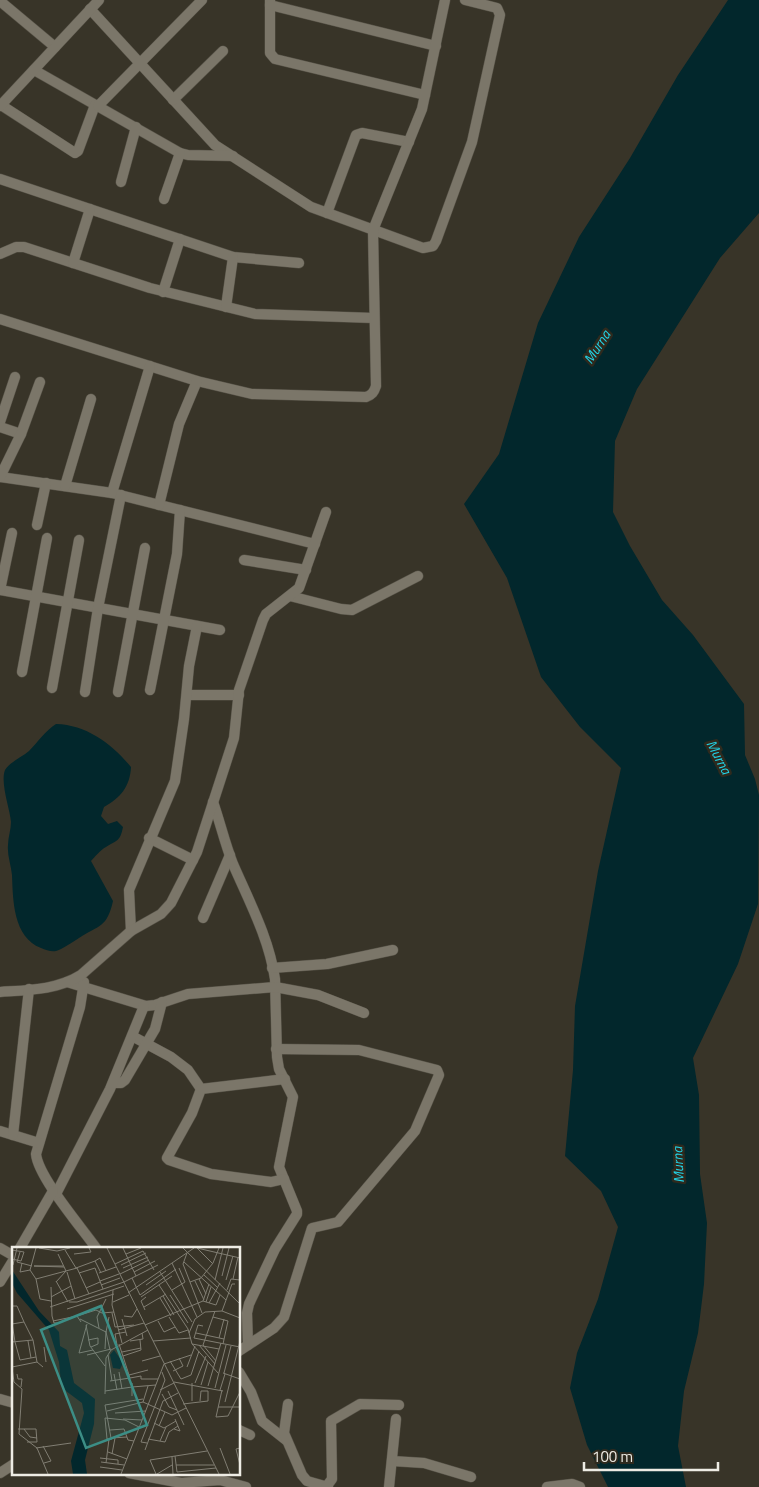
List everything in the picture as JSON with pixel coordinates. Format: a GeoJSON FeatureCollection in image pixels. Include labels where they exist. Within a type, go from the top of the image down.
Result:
{"type":"FeatureCollection","features":[{"type":"Feature","properties":{"kind":"street"},"geometry":{"type":"LineString","coordinates":[[99,0],[1,106],[75,153],[97,105],[202,0]]}},
{"type":"Feature","properties":{"kind":"street"},"geometry":{"type":"LineString","coordinates":[[0,319],[197,381],[252,394],[366,397],[374,391],[376,386],[373,230],[419,117],[446,0]]}},
{"type":"Feature","properties":{"kind":"street"},"geometry":{"type":"LineString","coordinates":[[90,9],[213,143],[308,206],[423,248],[433,246],[436,241],[472,142],[500,15],[497,8],[468,0]]}},
{"type":"Feature","properties":{"kind":"street"},"geometry":{"type":"LineString","coordinates":[[1,2],[55,47]]}},
{"type":"Feature","properties":{"kind":"street"},"geometry":{"type":"LineString","coordinates":[[425,95],[275,60],[270,53],[270,2],[436,46]]}},
{"type":"Feature","properties":{"kind":"street"},"geometry":{"type":"LineString","coordinates":[[173,100],[223,51]]}},
{"type":"Feature","properties":{"kind":"street"},"geometry":{"type":"LineString","coordinates":[[34,70],[180,153],[188,155],[234,156]]}},
{"type":"Feature","properties":{"kind":"street"},"geometry":{"type":"LineString","coordinates":[[121,182],[136,128]]}},
{"type":"Feature","properties":{"kind":"street"},"geometry":{"type":"LineString","coordinates":[[327,213],[356,135],[362,133],[409,142]]}},
{"type":"Feature","properties":{"kind":"street"},"geometry":{"type":"LineString","coordinates":[[164,199],[180,153]]}},
{"type":"Feature","properties":{"kind":"street"},"geometry":{"type":"LineString","coordinates":[[0,179],[233,257],[299,263]]}},
{"type":"Feature","properties":{"kind":"street"},"geometry":{"type":"LineString","coordinates":[[73,263],[90,209]]}},
{"type":"Feature","properties":{"kind":"street"},"geometry":{"type":"LineString","coordinates":[[163,292],[180,239]]}},
{"type":"Feature","properties":{"kind":"street"},"geometry":{"type":"LineString","coordinates":[[0,254],[24,247],[163,292],[267,315],[374,318]]}},
{"type":"Feature","properties":{"kind":"street"},"geometry":{"type":"LineString","coordinates":[[226,307],[233,257]]}},
{"type":"Feature","properties":{"kind":"street"},"geometry":{"type":"LineString","coordinates":[[85,692],[117,494],[150,366]]}},
{"type":"Feature","properties":{"kind":"street"},"geometry":{"type":"LineString","coordinates":[[0,422],[15,378]]}},
{"type":"Feature","properties":{"kind":"street"},"geometry":{"type":"LineString","coordinates":[[159,505],[179,424],[197,381]]}},
{"type":"Feature","properties":{"kind":"street"},"geometry":{"type":"LineString","coordinates":[[40,382],[22,434],[0,477],[117,494],[315,544]]}},
{"type":"Feature","properties":{"kind":"street"},"geometry":{"type":"LineString","coordinates":[[65,486],[91,399]]}},
{"type":"Feature","properties":{"kind":"street"},"geometry":{"type":"LineString","coordinates":[[0,427],[22,434]]}},
{"type":"Feature","properties":{"kind":"street"},"geometry":{"type":"LineString","coordinates":[[38,525],[46,483]]}},
{"type":"Feature","properties":{"kind":"street"},"geometry":{"type":"LineString","coordinates":[[150,690],[177,554],[180,510]]}},
{"type":"Feature","properties":{"kind":"street"},"geometry":{"type":"LineString","coordinates":[[0,992],[48,988],[67,982],[85,971],[131,931],[167,909],[193,860],[214,802],[234,738],[239,694],[264,617],[299,588],[326,512]]}},
{"type":"Feature","properties":{"kind":"street"},"geometry":{"type":"LineString","coordinates":[[12,533],[0,590],[220,630]]}},
{"type":"Feature","properties":{"kind":"street"},"geometry":{"type":"LineString","coordinates":[[22,672],[47,538]]}},
{"type":"Feature","properties":{"kind":"street"},"geometry":{"type":"LineString","coordinates":[[52,688],[79,540]]}},
{"type":"Feature","properties":{"kind":"street"},"geometry":{"type":"LineString","coordinates":[[118,692],[145,548]]}},
{"type":"Feature","properties":{"kind":"street"},"geometry":{"type":"LineString","coordinates":[[244,560],[306,570]]}},
{"type":"Feature","properties":{"kind":"street"},"geometry":{"type":"LineString","coordinates":[[290,596],[352,610],[418,576]]}},
{"type":"Feature","properties":{"kind":"street"},"geometry":{"type":"LineString","coordinates":[[131,931],[129,890],[149,838],[175,781],[187,695],[189,666],[197,626]]}},
{"type":"Feature","properties":{"kind":"street"},"geometry":{"type":"LineString","coordinates":[[187,695],[239,694]]}},
{"type":"Feature","properties":{"kind":"street"},"geometry":{"type":"LineString","coordinates":[[214,802],[230,855],[260,923],[272,968],[275,987],[278,1063],[293,1100],[279,1165],[297,1207],[297,1214],[275,1249],[249,1304],[243,1348]]}},
{"type":"Feature","properties":{"kind":"street"},"geometry":{"type":"LineString","coordinates":[[149,838],[193,860]]}},
{"type":"Feature","properties":{"kind":"street"},"geometry":{"type":"LineString","coordinates":[[203,918],[230,855]]}},
{"type":"Feature","properties":{"kind":"street"},"geometry":{"type":"LineString","coordinates":[[272,968],[327,964],[393,950]]}},
{"type":"Feature","properties":{"kind":"street"},"geometry":{"type":"LineString","coordinates":[[85,971],[80,1007],[36,1154],[38,1162],[55,1192],[95,1247]]}},
{"type":"Feature","properties":{"kind":"street"},"geometry":{"type":"LineString","coordinates":[[67,982],[144,1006],[151,1006],[188,994],[275,987],[312,993],[364,1013]]}},
{"type":"Feature","properties":{"kind":"street"},"geometry":{"type":"LineString","coordinates":[[12,1135],[29,989]]}},
{"type":"Feature","properties":{"kind":"street"},"geometry":{"type":"LineString","coordinates":[[113,1083],[121,1083],[125,1080],[156,1026],[162,1002]]}},
{"type":"Feature","properties":{"kind":"street"},"geometry":{"type":"LineString","coordinates":[[21,1247],[55,1192],[113,1083],[144,1006]]}},
{"type":"Feature","properties":{"kind":"street"},"geometry":{"type":"LineString","coordinates":[[132,1036],[171,1057],[188,1070],[201,1089]]}},
{"type":"Feature","properties":{"kind":"street"},"geometry":{"type":"LineString","coordinates":[[243,1348],[274,1328],[284,1317],[312,1228],[338,1222],[415,1131],[439,1075],[437,1070],[364,1050],[276,1049]]}},
{"type":"Feature","properties":{"kind":"street"},"geometry":{"type":"LineString","coordinates":[[201,1089],[284,1079]]}},
{"type":"Feature","properties":{"kind":"street"},"geometry":{"type":"LineString","coordinates":[[201,1089],[192,1113],[168,1155],[169,1160],[211,1174],[271,1182],[284,1179]]}},
{"type":"Feature","properties":{"kind":"street"},"geometry":{"type":"LineString","coordinates":[[0,1131],[39,1143]]}},
{"type":"Feature","properties":{"kind":"street"},"geometry":{"type":"LineString","coordinates":[[0,1248],[12,1257]]}},
{"type":"Feature","properties":{"kind":"street"},"geometry":{"type":"LineString","coordinates":[[0,1282],[10,1274]]}},
{"type":"Feature","properties":{"kind":"street"},"geometry":{"type":"LineString","coordinates":[[240,1374],[251,1392],[262,1421],[286,1440]]}},
{"type":"Feature","properties":{"kind":"street"},"geometry":{"type":"LineString","coordinates":[[0,1398],[12,1403]]}},
{"type":"Feature","properties":{"kind":"street"},"geometry":{"type":"LineString","coordinates":[[288,1404],[284,1428],[286,1440],[302,1475],[307,1480],[327,1487],[332,1479],[331,1420],[360,1404],[399,1405]]}},
{"type":"Feature","properties":{"kind":"street"},"geometry":{"type":"LineString","coordinates":[[389,1487],[396,1419]]}},
{"type":"Feature","properties":{"kind":"street"},"geometry":{"type":"LineString","coordinates":[[240,1430],[250,1435]]}},
{"type":"Feature","properties":{"kind":"street"},"geometry":{"type":"LineString","coordinates":[[392,1460],[424,1463],[471,1477]]}},
{"type":"Feature","properties":{"kind":"street"},"geometry":{"type":"LineString","coordinates":[[0,1473],[12,1465]]}},
{"type":"Feature","properties":{"kind":"street"},"geometry":{"type":"LineString","coordinates":[[134,1474],[181,1483],[220,1480],[246,1487]]}},
{"type":"Feature","properties":{"kind":"street"},"geometry":{"type":"LineString","coordinates":[[302,1487],[314,1483]]}},
{"type":"Feature","properties":{"kind":"street"},"geometry":{"type":"LineString","coordinates":[[547,1487],[572,1484],[580,1487]]}},
{"type":"Feature","properties":{"kind":"water","name":"Murna"},"geometry":{"type":"Polygon","coordinates":[[[728,0],[759,0],[759,213],[720,258],[637,389],[615,441],[613,512],[630,546],[662,600],[693,635],[744,704],[745,755],[755,779],[759,795],[758,904],[738,964],[693,1058],[699,1095],[700,1174],[707,1223],[704,1284],[698,1333],[684,1391],[678,1446],[686,1487],[608,1487],[587,1445],[570,1388],[577,1353],[598,1299],[618,1227],[601,1191],[565,1156],[573,1070],[575,1006],[598,871],[621,768],[580,727],[541,677],[507,578],[464,504],[499,454],[538,323],[579,237],[630,158],[678,75],[728,0]]]}},
{"type":"Feature","properties":{"kind":"water"},"geometry":{"type":"Polygon","coordinates":[[[56,724],[78,728],[98,737],[116,751],[131,767],[129,780],[123,791],[115,800],[104,807],[101,816],[108,824],[117,821],[123,827],[121,835],[91,861],[113,901],[111,910],[105,921],[97,928],[61,949],[52,951],[32,943],[20,927],[16,917],[8,849],[11,822],[4,789],[4,775],[7,767],[29,751],[56,724]]]}}]}
